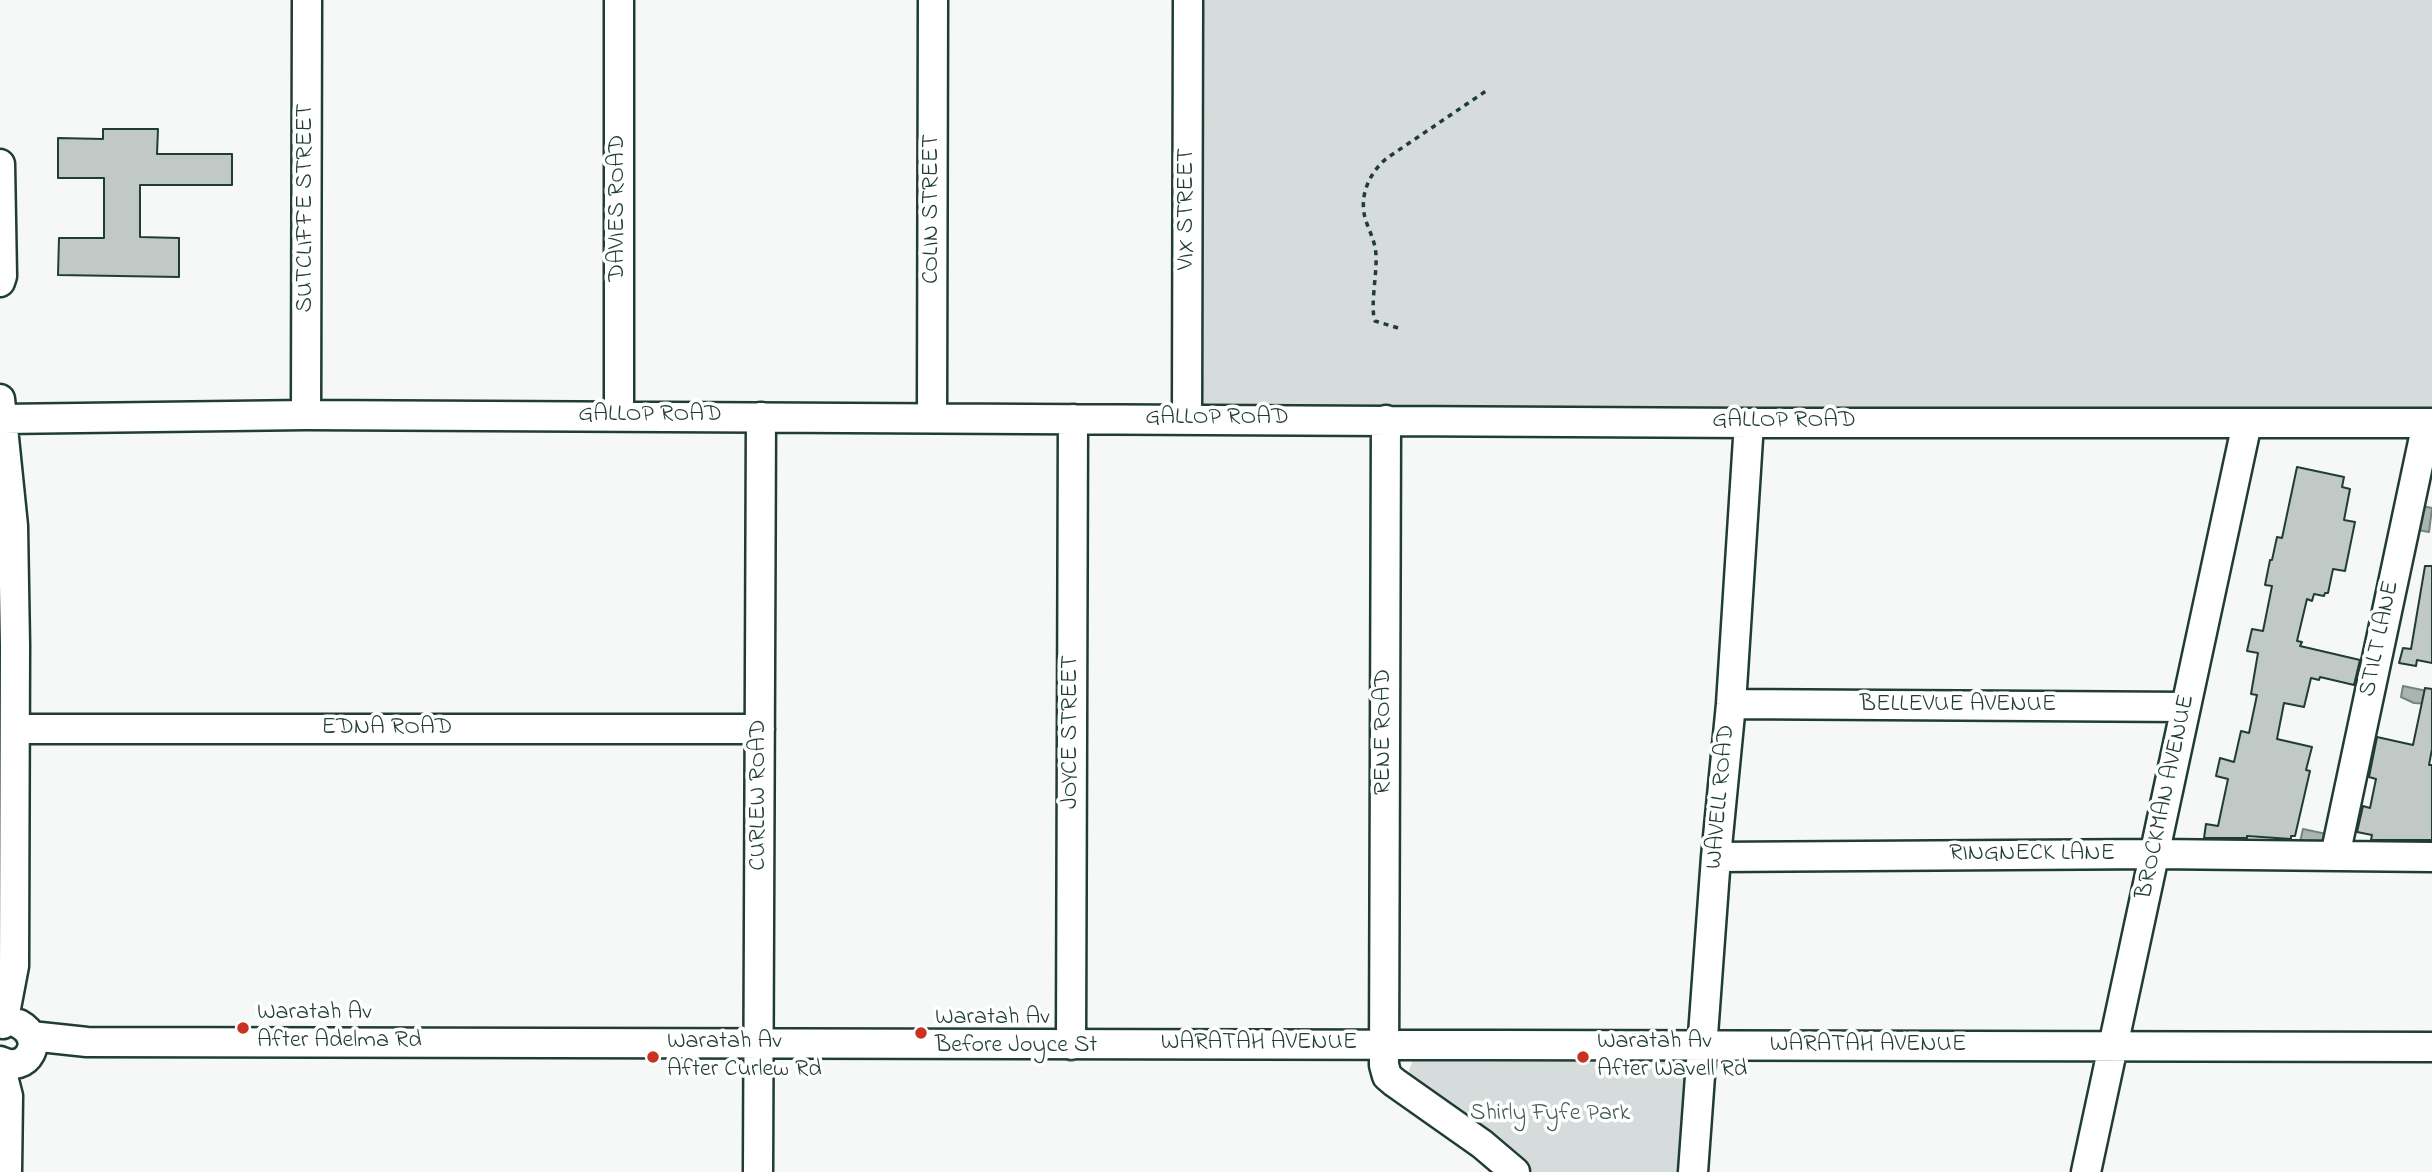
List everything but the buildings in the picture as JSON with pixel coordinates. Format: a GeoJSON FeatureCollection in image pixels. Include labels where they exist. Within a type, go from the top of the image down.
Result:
{"type":"FeatureCollection","features":[{"type":"Feature","properties":{"kind":"street","name":"SUTCLIFFE STREET"},"geometry":{"type":"LineString","coordinates":[[306,415],[307,0]]}},
{"type":"Feature","properties":{"kind":"street","name":"DAVIES ROAD"},"geometry":{"type":"LineString","coordinates":[[619,0],[619,416]]}},
{"type":"Feature","properties":{"kind":"street","name":"COLIN STREET"},"geometry":{"type":"LineString","coordinates":[[932,417],[933,0]]}},
{"type":"Feature","properties":{"kind":"street","name":"VIX STREET"},"geometry":{"type":"LineString","coordinates":[[1187,419],[1188,0]]}},
{"type":"Feature","properties":{"kind":"street"},"geometry":{"type":"LineString","coordinates":[[0,164],[0,282]]}},
{"type":"Feature","properties":{"kind":"street","name":"GALLOP ROAD"},"geometry":{"type":"LineString","coordinates":[[1,409],[306,415],[1749,423],[2430,423]]}},
{"type":"Feature","properties":{"kind":"street"},"geometry":{"type":"LineString","coordinates":[[1,409],[13,526],[7,645],[15,729],[15,1045],[8,1096],[7,1172]]}},
{"type":"Feature","properties":{"kind":"street","name":"CURLEW ROAD"},"geometry":{"type":"LineString","coordinates":[[758,1172],[761,417]]}},
{"type":"Feature","properties":{"kind":"street","name":"JOYCE STREET"},"geometry":{"type":"LineString","coordinates":[[1071,1045],[1073,419]]}},
{"type":"Feature","properties":{"kind":"street","name":"RENE ROAD"},"geometry":{"type":"LineString","coordinates":[[1385,420],[1384,1065],[1387,1076],[1482,1144],[1515,1172]]}},
{"type":"Feature","properties":{"kind":"street","name":"WAVELL ROAD"},"geometry":{"type":"LineString","coordinates":[[1693,1172],[1716,856],[1731,704],[1749,423]]}},
{"type":"Feature","properties":{"kind":"street","name":"BROCKMAN AVENUE"},"geometry":{"type":"LineString","coordinates":[[2087,1172],[2247,423]]}},
{"type":"Feature","properties":{"kind":"street","name":"STILT LANE"},"geometry":{"type":"LineString","coordinates":[[2335,856],[2430,423]]}},
{"type":"Feature","properties":{"kind":"street","name":"BELLEVUE AVENUE"},"geometry":{"type":"LineString","coordinates":[[1731,704],[2186,707]]}},
{"type":"Feature","properties":{"kind":"street","name":"EDNA ROAD"},"geometry":{"type":"LineString","coordinates":[[15,729],[760,729]]}},
{"type":"Feature","properties":{"kind":"street","name":"RINGNECK LANE"},"geometry":{"type":"LineString","coordinates":[[1716,856],[2155,854],[2432,857]]}},
{"type":"Feature","properties":{"kind":"street","name":"WARATAH AVENUE"},"geometry":{"type":"LineString","coordinates":[[15,1045],[87,1042],[2432,1047]]}},
{"type":"Feature","properties":{"kind":"path"},"geometry":{"type":"LineString","coordinates":[[1398,328],[1375,321],[1373,314],[1376,253],[1364,210],[1368,181],[1376,167],[1387,158],[1486,91]]}},
{"type":"Feature","properties":{"kind":"green space"},"geometry":{"type":"Polygon","coordinates":[[[1196,0],[2432,0],[2432,419],[1191,415],[1196,0]]]}},
{"type":"Feature","properties":{"kind":"green space","name":"Shirly Fyfe Park"},"geometry":{"type":"Polygon","coordinates":[[[1414,1058],[1669,1059],[1683,1066],[1691,1083],[1685,1172],[1528,1172],[1412,1084],[1409,1070],[1414,1058]]]}},
{"type":"Feature","properties":{"kind":"shaded area"},"geometry":{"type":"Polygon","coordinates":[[[2422,506],[2432,508],[2429,532],[2418,530],[2422,506]]]}},
{"type":"Feature","properties":{"kind":"shaded area"},"geometry":{"type":"Polygon","coordinates":[[[2403,686],[2432,692],[2430,704],[2414,703],[2401,697],[2403,686]]]}},
{"type":"Feature","properties":{"kind":"shaded area"},"geometry":{"type":"Polygon","coordinates":[[[2303,829],[2331,835],[2329,842],[2300,842],[2303,829]]]}},
{"type":"Feature","properties":{"kind":"place","name":"Waratah Av After Adelma Rd"},"geometry":{"type":"Point","coordinates":[243,1028]}},
{"type":"Feature","properties":{"kind":"place","name":"Waratah Av Before Joyce St"},"geometry":{"type":"Point","coordinates":[921,1033]}},
{"type":"Feature","properties":{"kind":"place","name":"Waratah Av After Curlew Rd"},"geometry":{"type":"Point","coordinates":[653,1057]}},
{"type":"Feature","properties":{"kind":"place","name":"Waratah Av After Wavell Rd"},"geometry":{"type":"Point","coordinates":[1583,1057]}}]}
